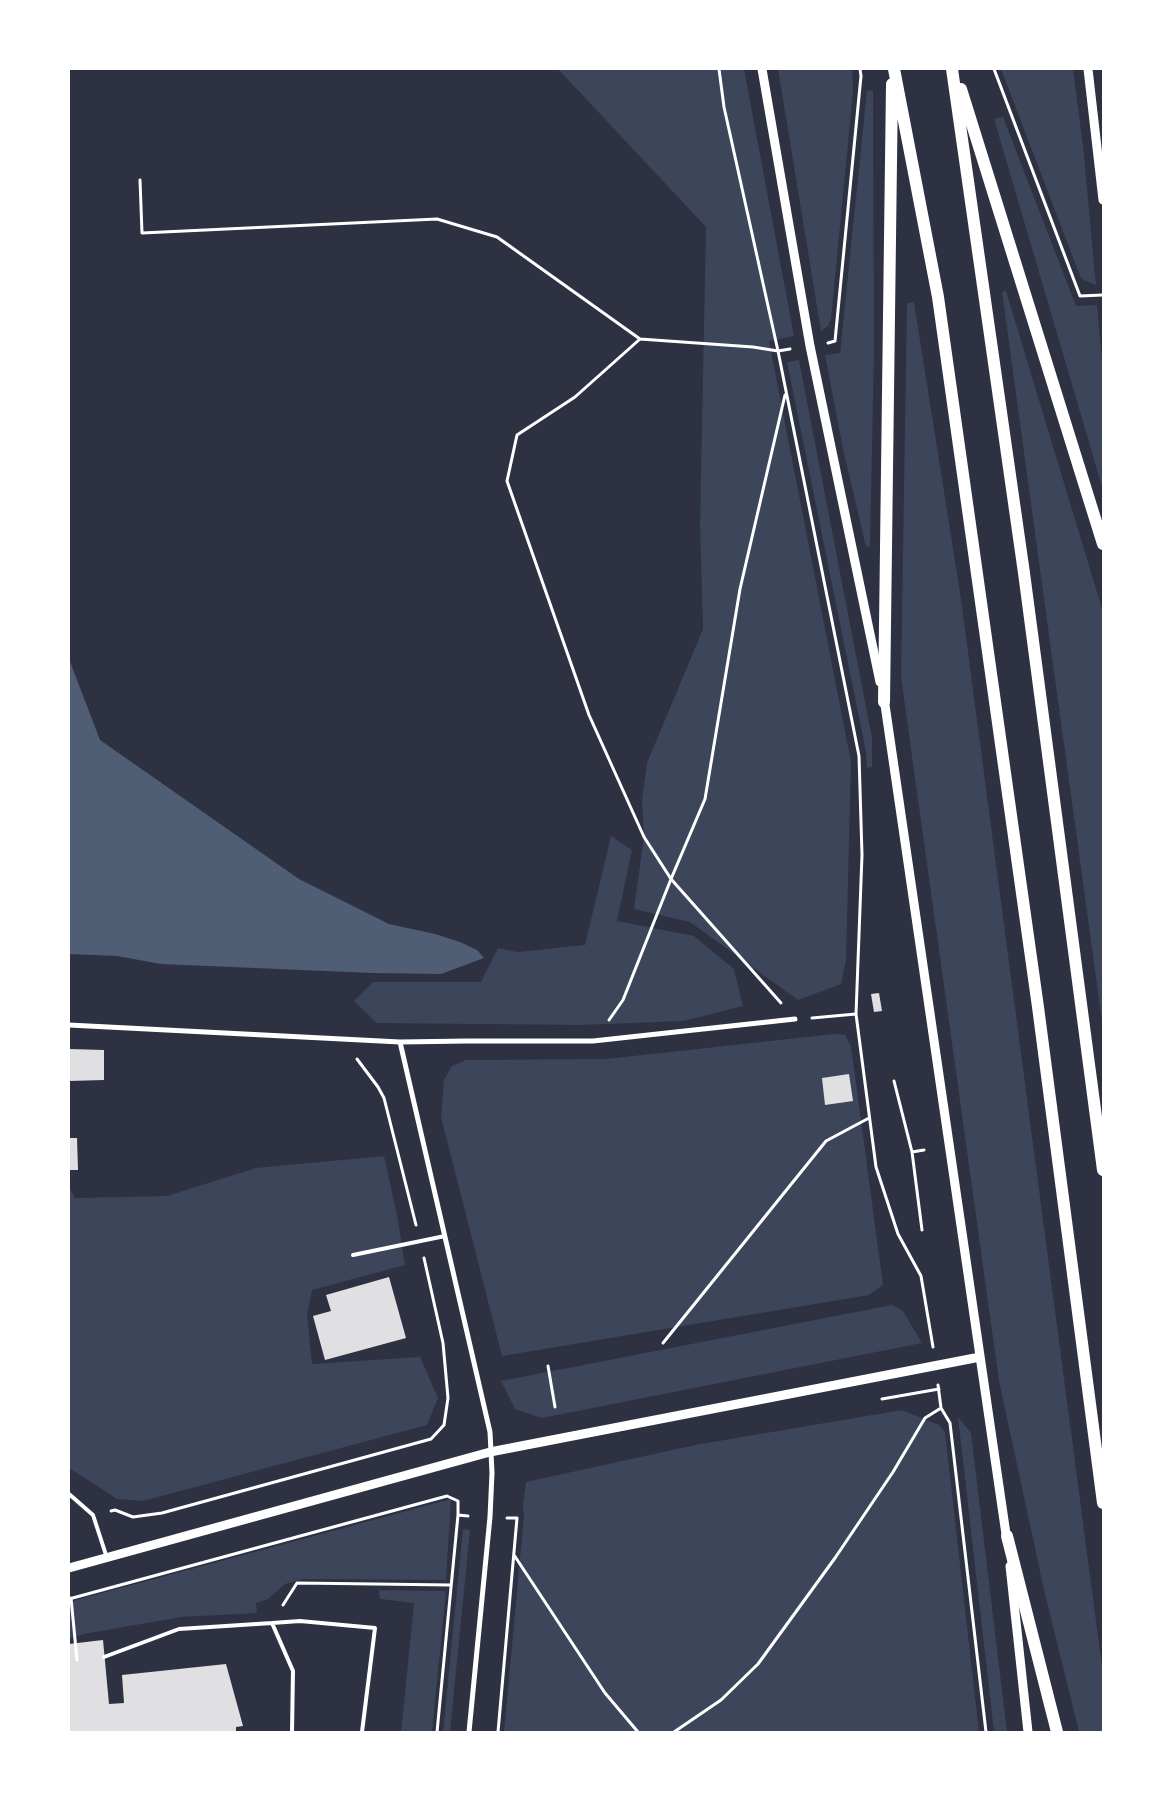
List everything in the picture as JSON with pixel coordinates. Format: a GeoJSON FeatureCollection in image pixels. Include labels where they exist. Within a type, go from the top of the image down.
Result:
{"type":"FeatureCollection","features":[{"type":"Feature","properties":{"kind":"main road"},"geometry":{"type":"LineString","coordinates":[[884,702],[893,69]]}},
{"type":"Feature","properties":{"kind":"main road"},"geometry":{"type":"LineString","coordinates":[[893,69],[938,297],[1038,1006],[1103,1503]]}},
{"type":"Feature","properties":{"kind":"main road"},"geometry":{"type":"LineString","coordinates":[[953,69],[1103,544]]}},
{"type":"Feature","properties":{"kind":"main road"},"geometry":{"type":"LineString","coordinates":[[953,69],[1025,583],[1103,1170]]}},
{"type":"Feature","properties":{"kind":"main road"},"geometry":{"type":"LineString","coordinates":[[1007,1536],[1057,1732]]}},
{"type":"Feature","properties":{"kind":"street"},"geometry":{"type":"LineString","coordinates":[[762,69],[810,346],[884,702],[1007,1536],[1028,1732]]}},
{"type":"Feature","properties":{"kind":"street"},"geometry":{"type":"LineString","coordinates":[[1088,69],[1103,200]]}},
{"type":"Feature","properties":{"kind":"street"},"geometry":{"type":"LineString","coordinates":[[69,1025],[400,1042],[467,1040],[593,1041],[795,1019]]}},
{"type":"Feature","properties":{"kind":"street"},"geometry":{"type":"LineString","coordinates":[[400,1042],[490,1432],[492,1473],[490,1517],[469,1732]]}},
{"type":"Feature","properties":{"kind":"street"},"geometry":{"type":"LineString","coordinates":[[69,1568],[490,1452],[980,1357]]}},
{"type":"Feature","properties":{"kind":"lane"},"geometry":{"type":"LineString","coordinates":[[353,1255],[445,1236]]}},
{"type":"Feature","properties":{"kind":"lane"},"geometry":{"type":"LineString","coordinates":[[69,1494],[93,1515],[107,1558]]}},
{"type":"Feature","properties":{"kind":"lane"},"geometry":{"type":"LineString","coordinates":[[104,1657],[179,1629],[300,1621],[375,1628],[362,1732]]}},
{"type":"Feature","properties":{"kind":"lane"},"geometry":{"type":"LineString","coordinates":[[272,1623],[294,1671],[292,1732]]}},
{"type":"Feature","properties":{"kind":"path"},"geometry":{"type":"LineString","coordinates":[[140,180],[142,233],[437,219],[497,238],[640,340],[753,347],[778,351],[724,107],[719,69]]}},
{"type":"Feature","properties":{"kind":"path"},"geometry":{"type":"LineString","coordinates":[[994,69],[1080,296],[1103,295]]}},
{"type":"Feature","properties":{"kind":"path"},"geometry":{"type":"LineString","coordinates":[[640,340],[575,397],[517,435],[507,481],[589,715],[644,837],[671,879],[795,1019],[856,1014]]}},
{"type":"Feature","properties":{"kind":"path"},"geometry":{"type":"LineString","coordinates":[[607,1024],[623,1000],[705,799],[740,589],[786,392]]}},
{"type":"Feature","properties":{"kind":"path"},"geometry":{"type":"LineString","coordinates":[[859,756],[862,855],[856,1014],[868,1118],[876,1167],[898,1234],[921,1276],[941,1408],[950,1422],[986,1732]]}},
{"type":"Feature","properties":{"kind":"path"},"geometry":{"type":"LineString","coordinates":[[93,1515],[115,1510],[133,1517],[162,1513],[431,1439],[444,1425],[448,1398],[443,1343],[384,1098],[357,1059],[349,1057]]}},
{"type":"Feature","properties":{"kind":"path"},"geometry":{"type":"LineString","coordinates":[[894,1081],[912,1152],[922,1230]]}},
{"type":"Feature","properties":{"kind":"path"},"geometry":{"type":"LineString","coordinates":[[663,1343],[826,1141],[868,1118]]}},
{"type":"Feature","properties":{"kind":"path"},"geometry":{"type":"LineString","coordinates":[[912,1152],[924,1150]]}},
{"type":"Feature","properties":{"kind":"path"},"geometry":{"type":"LineString","coordinates":[[548,1366],[555,1408]]}},
{"type":"Feature","properties":{"kind":"path"},"geometry":{"type":"LineString","coordinates":[[674,1732],[721,1700],[758,1664],[835,1558],[893,1472],[925,1418],[941,1408]]}},
{"type":"Feature","properties":{"kind":"path"},"geometry":{"type":"LineString","coordinates":[[77,1660],[70,1598],[447,1496],[458,1502],[458,1515],[438,1732]]}},
{"type":"Feature","properties":{"kind":"path"},"geometry":{"type":"LineString","coordinates":[[458,1515],[468,1516]]}},
{"type":"Feature","properties":{"kind":"path"},"geometry":{"type":"LineString","coordinates":[[498,1732],[517,1518]]}},
{"type":"Feature","properties":{"kind":"path"},"geometry":{"type":"LineString","coordinates":[[514,1555],[605,1693],[638,1732]]}},
{"type":"Feature","properties":{"kind":"path"},"geometry":{"type":"LineString","coordinates":[[272,1623],[297,1584],[451,1585]]}},
{"type":"Feature","properties":{"kind":"shaded area"},"geometry":{"type":"Polygon","coordinates":[[[558,69],[744,69],[794,336],[769,341],[851,762],[846,960],[841,984],[798,1000],[690,922],[634,909],[644,837],[642,800],[647,763],[703,629],[700,524],[706,227],[558,69]]]}},
{"type":"Feature","properties":{"kind":"shaded area"},"geometry":{"type":"Polygon","coordinates":[[[778,69],[852,69],[853,92],[831,319],[828,326],[821,331],[778,69]]]}},
{"type":"Feature","properties":{"kind":"shaded area"},"geometry":{"type":"Polygon","coordinates":[[[1001,69],[1073,69],[1083,146],[1096,285],[1084,280],[1080,276],[1001,69]]]}},
{"type":"Feature","properties":{"kind":"shaded area"},"geometry":{"type":"Polygon","coordinates":[[[867,90],[873,91],[874,349],[870,546],[866,547],[843,449],[825,355],[840,353],[867,90]]]}},
{"type":"Feature","properties":{"kind":"shaded area"},"geometry":{"type":"Polygon","coordinates":[[[1003,117],[1076,306],[1097,305],[1103,371],[1103,490],[994,119],[1003,117]]]}},
{"type":"Feature","properties":{"kind":"shaded area"},"geometry":{"type":"Polygon","coordinates":[[[1006,291],[1103,612],[1103,1029],[1002,292],[1006,291]]]}},
{"type":"Feature","properties":{"kind":"shaded area"},"geometry":{"type":"Polygon","coordinates":[[[914,302],[961,599],[1103,1674],[1103,1732],[1079,1732],[1044,1590],[999,1381],[901,677],[907,303],[914,302]]]}},
{"type":"Feature","properties":{"kind":"shaded area"},"geometry":{"type":"Polygon","coordinates":[[[799,360],[872,738],[872,767],[867,768],[866,752],[787,362],[799,360]]]}},
{"type":"Feature","properties":{"kind":"shaded area"},"geometry":{"type":"Polygon","coordinates":[[[69,659],[100,740],[299,879],[389,924],[435,934],[460,942],[477,950],[484,958],[441,974],[161,964],[117,956],[69,954],[69,659]]]}},
{"type":"Feature","properties":{"kind":"shaded area"},"geometry":{"type":"Polygon","coordinates":[[[611,836],[632,850],[617,921],[694,936],[734,969],[743,1006],[684,1021],[580,1025],[377,1023],[354,1001],[373,982],[481,982],[498,948],[517,952],[585,945],[611,836]]]}},
{"type":"Feature","properties":{"kind":"shaded area"},"geometry":{"type":"Polygon","coordinates":[[[834,1034],[845,1035],[851,1046],[883,1285],[869,1295],[502,1356],[441,1117],[444,1080],[452,1066],[466,1060],[606,1059],[834,1034]]]}},
{"type":"Feature","properties":{"kind":"shaded area"},"geometry":{"type":"Polygon","coordinates":[[[384,1156],[397,1215],[405,1265],[312,1290],[307,1315],[312,1364],[420,1357],[438,1398],[427,1425],[143,1501],[117,1499],[69,1468],[69,1187],[75,1198],[167,1196],[256,1168],[384,1156]]]}},
{"type":"Feature","properties":{"kind":"shaded area"},"geometry":{"type":"Polygon","coordinates":[[[892,1305],[903,1311],[922,1343],[542,1418],[515,1409],[501,1381],[892,1305]]]}},
{"type":"Feature","properties":{"kind":"shaded area"},"geometry":{"type":"Polygon","coordinates":[[[902,1410],[939,1425],[945,1432],[979,1732],[504,1732],[526,1482],[695,1445],[902,1410]]]}},
{"type":"Feature","properties":{"kind":"shaded area"},"geometry":{"type":"Polygon","coordinates":[[[958,1417],[971,1433],[1007,1732],[994,1732],[958,1417]]]}},
{"type":"Feature","properties":{"kind":"shaded area"},"geometry":{"type":"Polygon","coordinates":[[[451,1499],[446,1580],[303,1579],[285,1584],[268,1599],[256,1603],[257,1613],[181,1617],[84,1634],[69,1639],[69,1602],[451,1499]]]}},
{"type":"Feature","properties":{"kind":"shaded area"},"geometry":{"type":"Polygon","coordinates":[[[463,1529],[470,1530],[450,1732],[443,1732],[463,1529]]]}},
{"type":"Feature","properties":{"kind":"shaded area"},"geometry":{"type":"Polygon","coordinates":[[[379,1590],[446,1591],[432,1732],[401,1732],[414,1603],[380,1599],[379,1590]]]}},
{"type":"Feature","properties":{"kind":"building"},"geometry":{"type":"Polygon","coordinates":[[[879,993],[882,1011],[874,1012],[871,994],[879,993]]]}},
{"type":"Feature","properties":{"kind":"building"},"geometry":{"type":"Polygon","coordinates":[[[69,1049],[104,1050],[104,1080],[69,1081],[69,1049]]]}},
{"type":"Feature","properties":{"kind":"building"},"geometry":{"type":"Polygon","coordinates":[[[849,1074],[853,1101],[825,1105],[822,1078],[849,1074]]]}},
{"type":"Feature","properties":{"kind":"building"},"geometry":{"type":"Polygon","coordinates":[[[69,1138],[77,1138],[78,1170],[69,1170],[69,1138]]]}},
{"type":"Feature","properties":{"kind":"building"},"geometry":{"type":"Polygon","coordinates":[[[389,1277],[406,1338],[325,1360],[313,1316],[331,1311],[326,1295],[389,1277]]]}},
{"type":"Feature","properties":{"kind":"building"},"geometry":{"type":"Polygon","coordinates":[[[103,1640],[109,1704],[124,1703],[122,1675],[226,1664],[243,1726],[236,1727],[236,1732],[69,1732],[69,1644],[103,1640]]]}}]}
